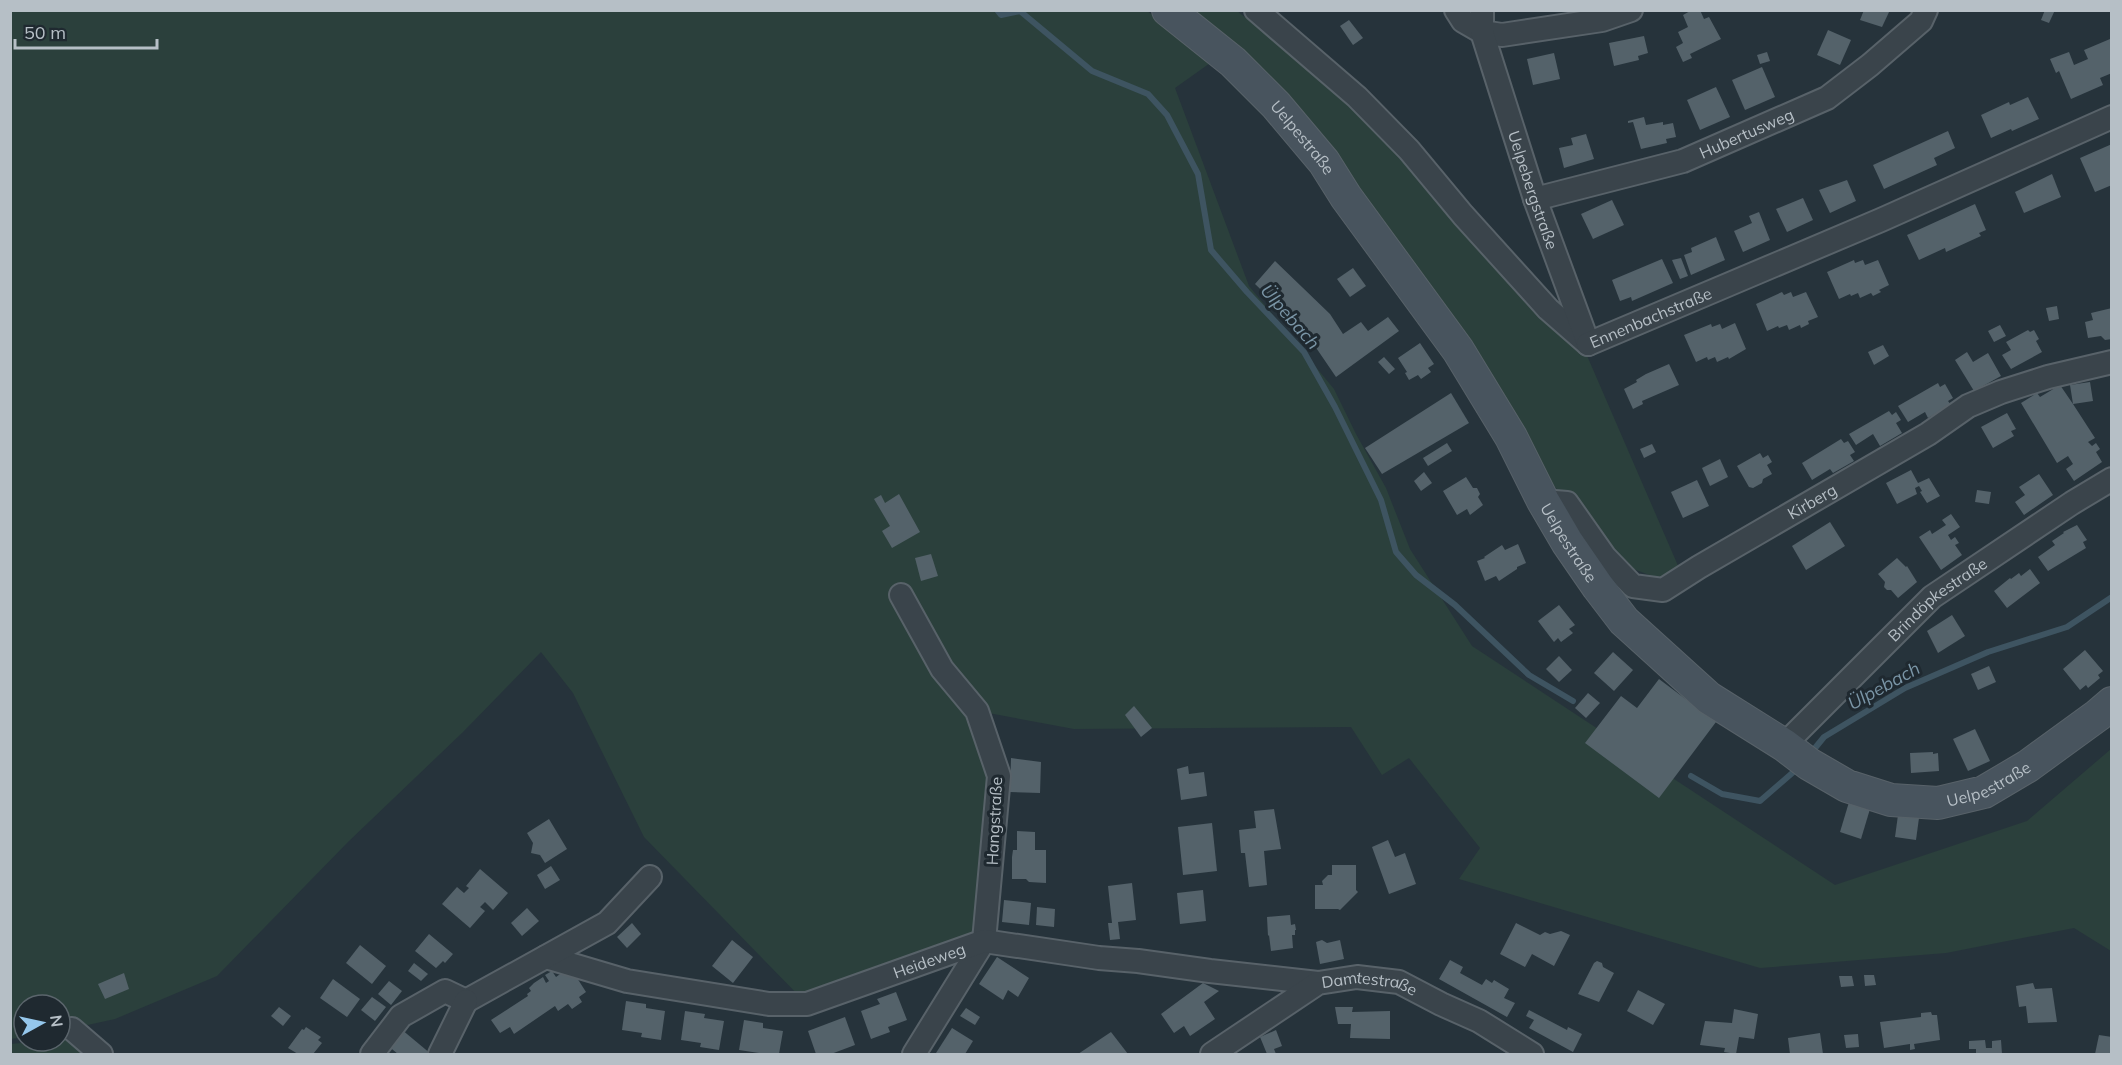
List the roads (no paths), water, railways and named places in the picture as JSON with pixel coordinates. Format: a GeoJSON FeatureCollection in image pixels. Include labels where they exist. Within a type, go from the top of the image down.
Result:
{"type":"FeatureCollection","features":[{"type":"Feature","properties":{"kind":"main road","name":"Uelpestraße"},"geometry":{"type":"LineString","coordinates":[[1168,10],[1233,63],[1276,105],[1324,162],[1346,198],[1458,350],[1511,437],[1543,501],[1567,542],[1624,621],[1709,698],[1847,786],[1891,800],[1938,803],[1984,792],[2028,766],[2112,703]]}},
{"type":"Feature","properties":{"kind":"street","name":"Ennenbachstraße"},"geometry":{"type":"LineString","coordinates":[[1256,10],[1357,97],[1409,150],[1463,215],[1548,309],[1588,344],[1881,220],[2112,117]]}},
{"type":"Feature","properties":{"kind":"street"},"geometry":{"type":"LineString","coordinates":[[1456,10],[1464,21],[1482,21],[1502,35],[1602,20],[1631,10]]}},
{"type":"Feature","properties":{"kind":"street","name":"Hubertusweg"},"geometry":{"type":"LineString","coordinates":[[1535,200],[1683,161],[1827,98],[1922,21],[1926,10]]}},
{"type":"Feature","properties":{"kind":"street","name":"Uelpebergstraße"},"geometry":{"type":"LineString","coordinates":[[1482,21],[1535,200],[1588,344]]}},
{"type":"Feature","properties":{"kind":"street","name":"Kirberg"},"geometry":{"type":"LineString","coordinates":[[1543,501],[1567,503],[1605,557],[1633,586],[1663,590],[1718,555],[1928,434],[1968,406],[2001,392],[2048,377],[2112,362]]}},
{"type":"Feature","properties":{"kind":"street","name":"Brindöpkestraße"},"geometry":{"type":"LineString","coordinates":[[1796,754],[1932,597],[2072,503],[2112,479]]}},
{"type":"Feature","properties":{"kind":"street","name":"Hangstraße"},"geometry":{"type":"LineString","coordinates":[[901,595],[942,669],[977,711],[999,776],[984,941],[914,1054]]}},
{"type":"Feature","properties":{"kind":"street"},"geometry":{"type":"LineString","coordinates":[[440,1054],[466,1001],[607,923],[650,877]]}},
{"type":"Feature","properties":{"kind":"street","name":"Heideweg"},"geometry":{"type":"LineString","coordinates":[[546,957],[627,981],[769,1004],[807,1004],[984,941],[1099,958],[1318,983]]}},
{"type":"Feature","properties":{"kind":"street","name":"Damtestraße"},"geometry":{"type":"LineString","coordinates":[[1212,1054],[1318,983],[1357,977],[1399,982],[1479,1022],[1532,1054]]}},
{"type":"Feature","properties":{"kind":"street"},"geometry":{"type":"LineString","coordinates":[[372,1054],[401,1016],[445,991],[466,1001]]}},
{"type":"Feature","properties":{"kind":"street"},"geometry":{"type":"LineString","coordinates":[[72,1029],[101,1054]]}},
{"type":"Feature","properties":{"kind":"waterway","name":"Ülpebach"},"geometry":{"type":"LineString","coordinates":[[997,10],[1001,15],[1020,11],[1092,71],[1148,94],[1167,115],[1198,174],[1211,250],[1304,352],[1335,407],[1381,500],[1396,552],[1416,575],[1455,605],[1529,675],[1573,701]]}},
{"type":"Feature","properties":{"kind":"waterway","name":"Ülpebach"},"geometry":{"type":"LineString","coordinates":[[1811,753],[1824,737],[1905,688],[1988,652],[2067,627],[2112,597]]}},
{"type":"Feature","properties":{"kind":"waterway","name":"Ülpebach"},"geometry":{"type":"LineString","coordinates":[[1691,776],[1722,794],[1760,801],[1798,768]]}}]}
